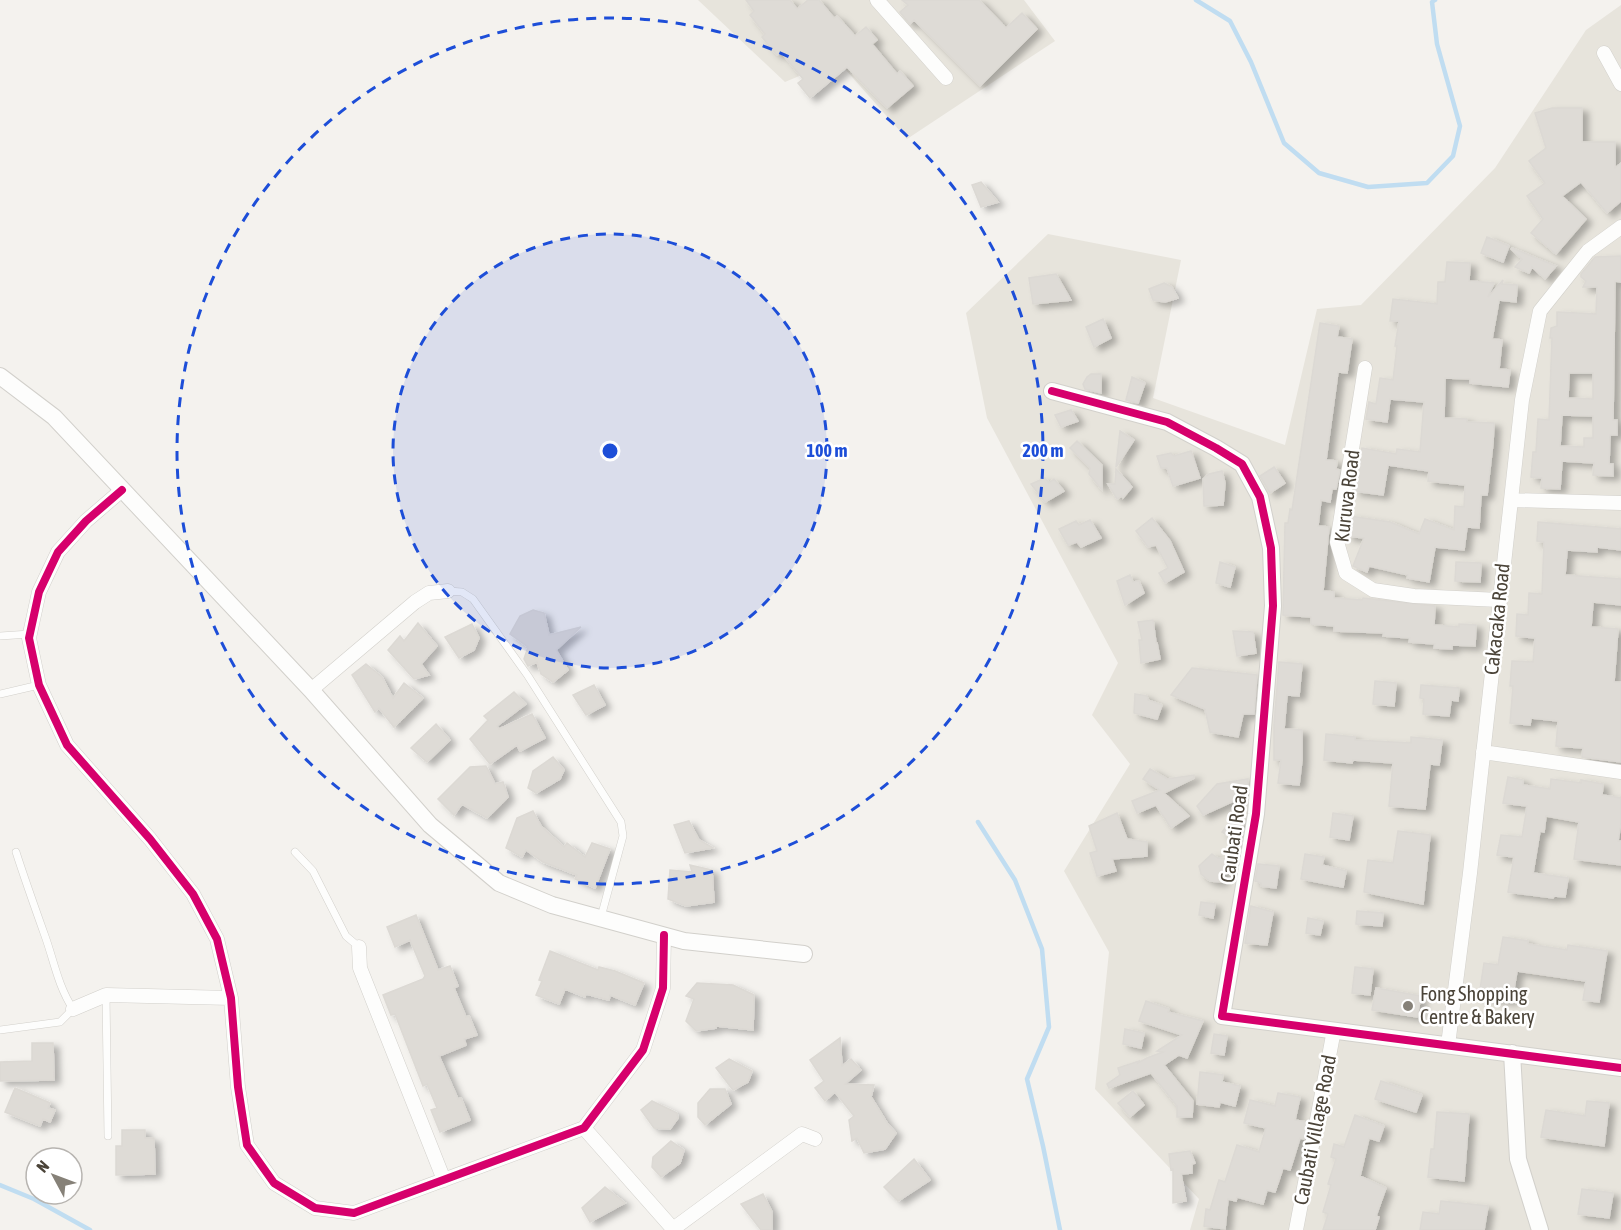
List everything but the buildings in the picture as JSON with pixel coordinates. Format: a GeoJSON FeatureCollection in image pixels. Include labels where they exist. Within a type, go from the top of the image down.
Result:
{"type":"FeatureCollection","features":[{"type":"Feature","properties":{"kind":"street"},"geometry":{"type":"LineString","coordinates":[[877,0],[946,78]]}},
{"type":"Feature","properties":{"kind":"street"},"geometry":{"type":"LineString","coordinates":[[1604,53],[1621,84]]}},
{"type":"Feature","properties":{"kind":"street","name":"Cakacaka Road"},"geometry":{"type":"LineString","coordinates":[[1449,1045],[1522,400],[1540,311],[1587,251],[1621,227]]}},
{"type":"Feature","properties":{"kind":"street","name":"Kuruva Road"},"geometry":{"type":"LineString","coordinates":[[1365,368],[1337,542],[1346,573],[1373,590],[1414,596],[1499,600]]}},
{"type":"Feature","properties":{"kind":"street"},"geometry":{"type":"LineString","coordinates":[[0,376],[54,417],[311,690],[430,825],[499,884],[552,905],[684,941],[804,954]]}},
{"type":"Feature","properties":{"kind":"street","name":"Caubati Road"},"geometry":{"type":"LineString","coordinates":[[1052,391],[1167,422],[1242,464],[1260,496],[1271,548],[1273,606],[1256,814],[1222,1016],[1621,1068]]}},
{"type":"Feature","properties":{"kind":"street"},"geometry":{"type":"LineString","coordinates":[[122,490],[86,520],[58,552],[39,592],[30,634],[39,685],[68,745],[150,839],[193,894],[217,939],[231,998],[238,1087],[247,1145],[274,1183],[315,1208],[354,1213],[584,1128],[643,1050],[663,988],[664,935]]}},
{"type":"Feature","properties":{"kind":"street"},"geometry":{"type":"LineString","coordinates":[[1511,500],[1621,503]]}},
{"type":"Feature","properties":{"kind":"street"},"geometry":{"type":"LineString","coordinates":[[311,690],[398,614],[429,593],[448,591]]}},
{"type":"Feature","properties":{"kind":"street"},"geometry":{"type":"LineString","coordinates":[[1483,752],[1621,772]]}},
{"type":"Feature","properties":{"kind":"street"},"geometry":{"type":"LineString","coordinates":[[359,947],[360,968],[444,1180]]}},
{"type":"Feature","properties":{"kind":"street"},"geometry":{"type":"LineString","coordinates":[[73,1009],[106,995],[231,998]]}},
{"type":"Feature","properties":{"kind":"street","name":"Caubati Village Road"},"geometry":{"type":"LineString","coordinates":[[1296,1230],[1334,1030]]}},
{"type":"Feature","properties":{"kind":"street"},"geometry":{"type":"LineString","coordinates":[[1512,1053],[1518,1160],[1540,1230]]}},
{"type":"Feature","properties":{"kind":"street"},"geometry":{"type":"LineString","coordinates":[[584,1128],[674,1229],[802,1134],[815,1139]]}},
{"type":"Feature","properties":{"kind":"lane"},"geometry":{"type":"LineString","coordinates":[[448,591],[462,592],[473,599],[528,676],[621,822],[623,836],[601,918]]}},
{"type":"Feature","properties":{"kind":"lane"},"geometry":{"type":"LineString","coordinates":[[0,636],[30,634]]}},
{"type":"Feature","properties":{"kind":"lane"},"geometry":{"type":"LineString","coordinates":[[0,694],[39,685]]}},
{"type":"Feature","properties":{"kind":"lane"},"geometry":{"type":"LineString","coordinates":[[0,1030],[60,1022],[73,1009],[57,979],[46,938],[16,852]]}},
{"type":"Feature","properties":{"kind":"lane"},"geometry":{"type":"LineString","coordinates":[[295,852],[313,871],[346,936],[359,947]]}},
{"type":"Feature","properties":{"kind":"lane"},"geometry":{"type":"LineString","coordinates":[[106,995],[108,1136]]}},
{"type":"Feature","properties":{"kind":"shaded area"},"geometry":{"type":"Polygon","coordinates":[[[698,0],[1024,0],[1055,41],[907,139],[837,60],[785,82],[698,0]]]}},
{"type":"Feature","properties":{"kind":"shaded area"},"geometry":{"type":"Polygon","coordinates":[[[1621,5],[1621,1230],[1190,1230],[1199,1199],[1095,1089],[1109,952],[1064,871],[1130,764],[1092,715],[1118,663],[987,418],[966,313],[1048,234],[1181,260],[1153,398],[1285,445],[1317,309],[1361,305],[1495,168],[1586,30],[1621,5]]]}},
{"type":"Feature","properties":{"kind":"waterway"},"geometry":{"type":"LineString","coordinates":[[1196,0],[1230,21],[1251,62],[1284,143],[1319,173],[1368,187],[1427,183],[1453,156],[1460,126],[1437,44],[1432,2],[1435,0]]}},
{"type":"Feature","properties":{"kind":"waterway"},"geometry":{"type":"LineString","coordinates":[[978,822],[1015,880],[1042,949],[1049,1027],[1027,1079],[1060,1230]]}},
{"type":"Feature","properties":{"kind":"waterway"},"geometry":{"type":"LineString","coordinates":[[0,1185],[34,1199],[90,1230]]}},
{"type":"Feature","properties":{"kind":"cycle path"},"geometry":{"type":"LineString","coordinates":[[1052,391],[1167,422],[1242,464],[1260,497],[1271,548],[1273,606],[1256,814],[1222,1016],[1621,1068]]}},
{"type":"Feature","properties":{"kind":"cycle path"},"geometry":{"type":"LineString","coordinates":[[122,490],[86,521],[58,552],[39,592],[29,638],[39,685],[67,745],[150,839],[193,894],[217,939],[231,998],[238,1087],[247,1145],[274,1183],[315,1208],[354,1213],[584,1128],[643,1050],[663,988],[664,935]]}},
{"type":"Feature","properties":{"kind":"place","name":"Fong Shopping Centre & Bakery"},"geometry":{"type":"Point","coordinates":[1408,1006]}}]}
